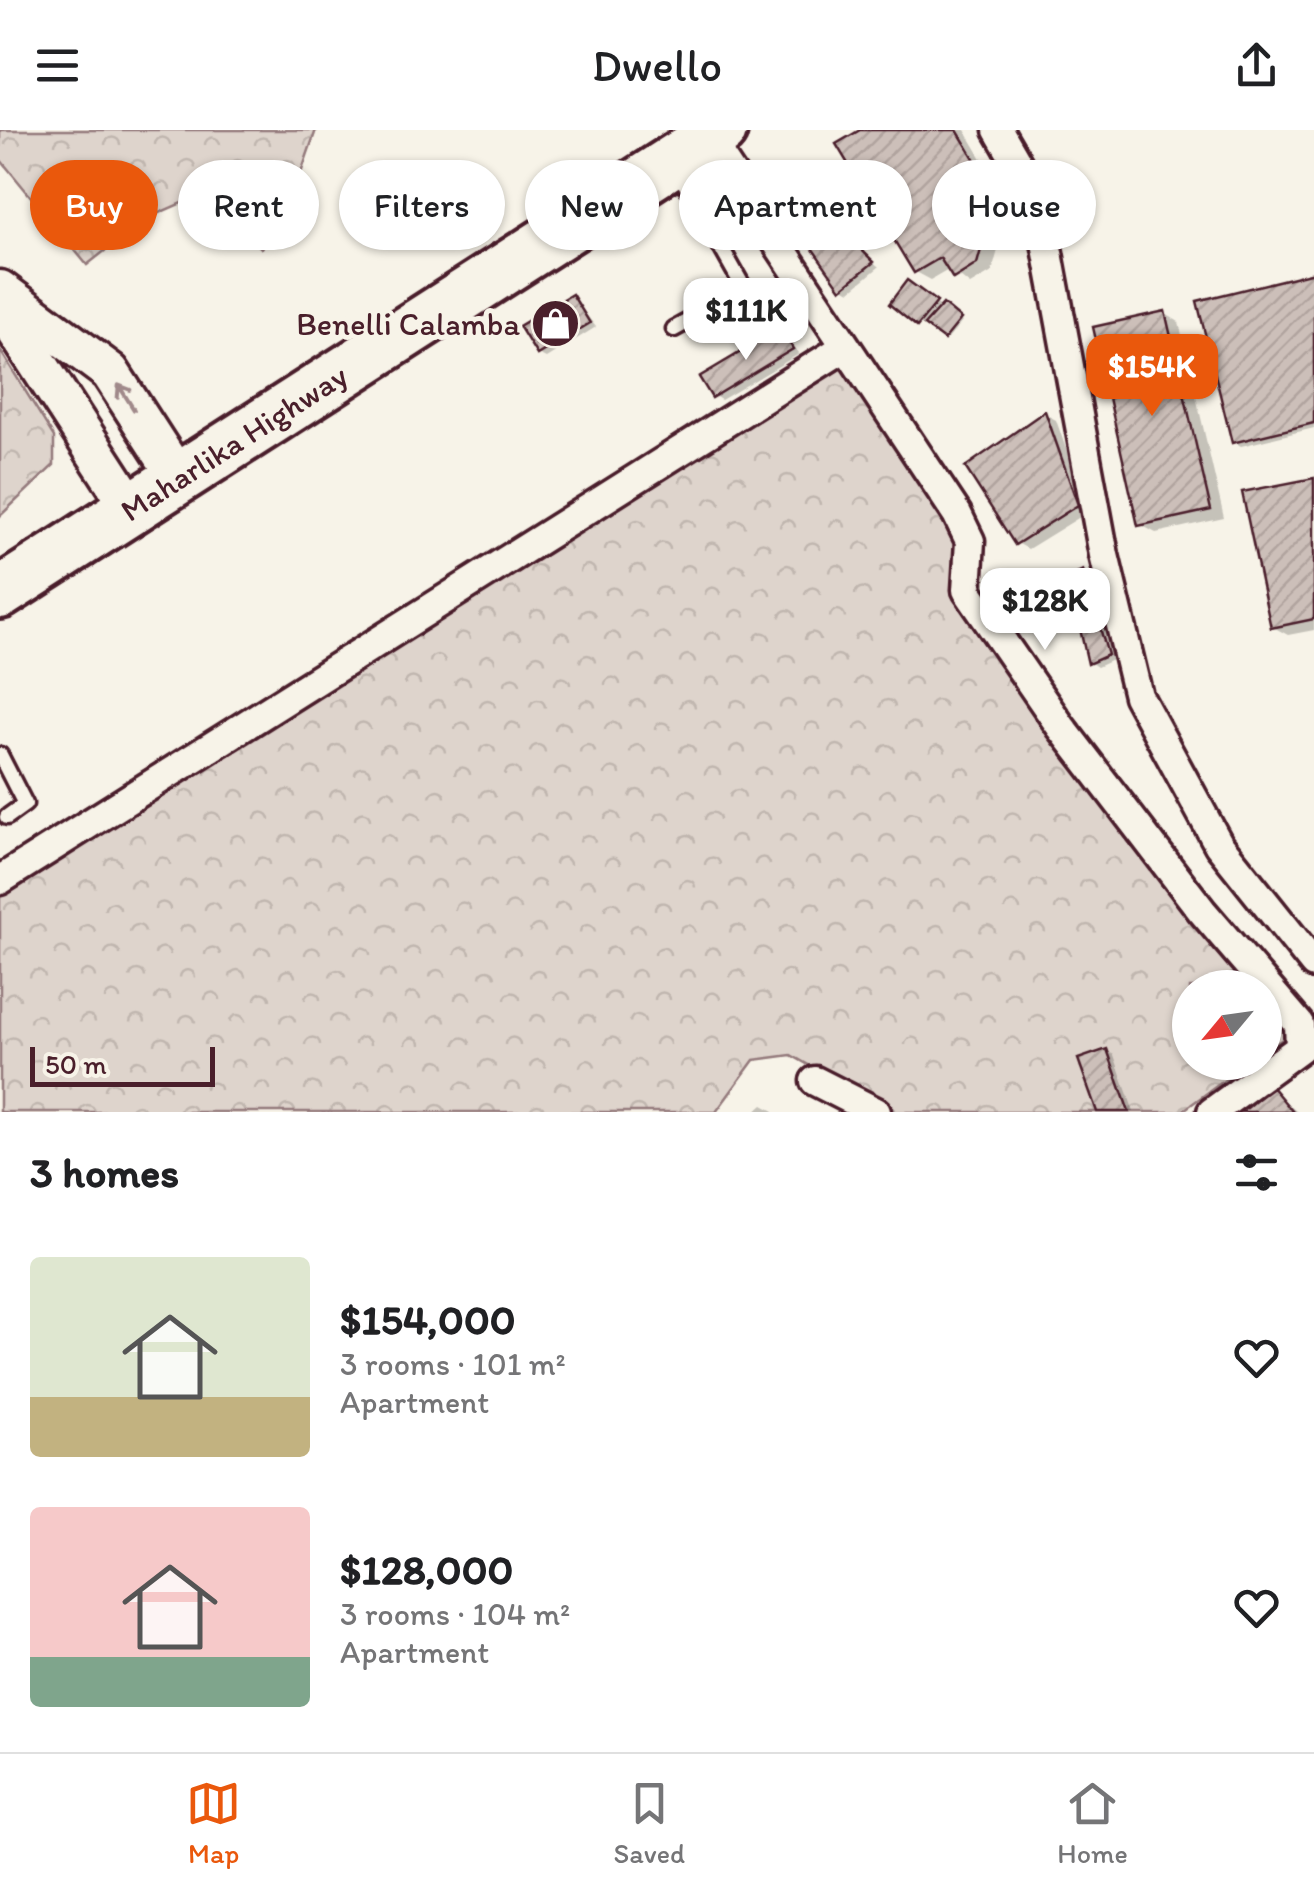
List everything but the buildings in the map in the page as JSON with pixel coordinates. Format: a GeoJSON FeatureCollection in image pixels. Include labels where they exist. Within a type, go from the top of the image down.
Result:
{"type":"FeatureCollection","features":[{"type":"Feature","properties":{"kind":"highway","name":"Maharlika Highway"},"geometry":{"type":"LineString","coordinates":[[0,592],[700,142]]}},
{"type":"Feature","properties":{"kind":"main road"},"geometry":{"type":"LineString","coordinates":[[0,290],[110,372],[179,479]]}},
{"type":"Feature","properties":{"kind":"main road"},"geometry":{"type":"LineString","coordinates":[[0,305],[132,509]]}},
{"type":"Feature","properties":{"kind":"street"},"geometry":{"type":"LineString","coordinates":[[998,130],[1038,199],[1104,556],[1138,696],[1219,844],[1314,964]]}},
{"type":"Feature","properties":{"kind":"street"},"geometry":{"type":"LineString","coordinates":[[700,142],[845,346],[957,514],[970,541],[967,590],[1061,727],[1190,896],[1299,1024],[1300,1048],[1212,1112]]}},
{"type":"Feature","properties":{"kind":"street"},"geometry":{"type":"LineString","coordinates":[[0,880],[845,346]]}},
{"type":"Feature","properties":{"kind":"street"},"geometry":{"type":"LineString","coordinates":[[815,1082],[876,1112]]}},
{"type":"Feature","properties":{"kind":"lane"},"geometry":{"type":"LineString","coordinates":[[674,329],[745,290],[700,142]]}},
{"type":"Feature","properties":{"kind":"lane"},"geometry":{"type":"LineString","coordinates":[[0,755],[26,804],[8,817]]}},
{"type":"Feature","properties":{"kind":"green space"},"geometry":{"type":"Polygon","coordinates":[[[0,130],[316,130],[306,160],[178,160],[178,205],[158,213],[158,160],[30,160],[30,196],[0,159],[0,130]]]}},
{"type":"Feature","properties":{"kind":"green space"},"geometry":{"type":"Polygon","coordinates":[[[75,250],[106,250],[87,265],[75,250]]]}},
{"type":"Feature","properties":{"kind":"green space"},"geometry":{"type":"Polygon","coordinates":[[[0,350],[54,437],[54,465],[0,516],[0,350]]]}},
{"type":"Feature","properties":{"kind":"green space"},"geometry":{"type":"Polygon","coordinates":[[[842,352],[956,512],[967,580],[1261,970],[1172,970],[1172,1080],[1225,1080],[1181,1112],[891,1112],[791,1055],[754,1060],[716,1112],[0,1112],[0,889],[842,352]]]}},
{"type":"Feature","properties":{"kind":"green space"},"geometry":{"type":"Polygon","coordinates":[[[1282,997],[1303,1025],[1282,1039],[1282,997]]]}},
{"type":"Feature","properties":{"kind":"place","name":"Benelli Calamba"},"geometry":{"type":"Point","coordinates":[555,324]}}]}
